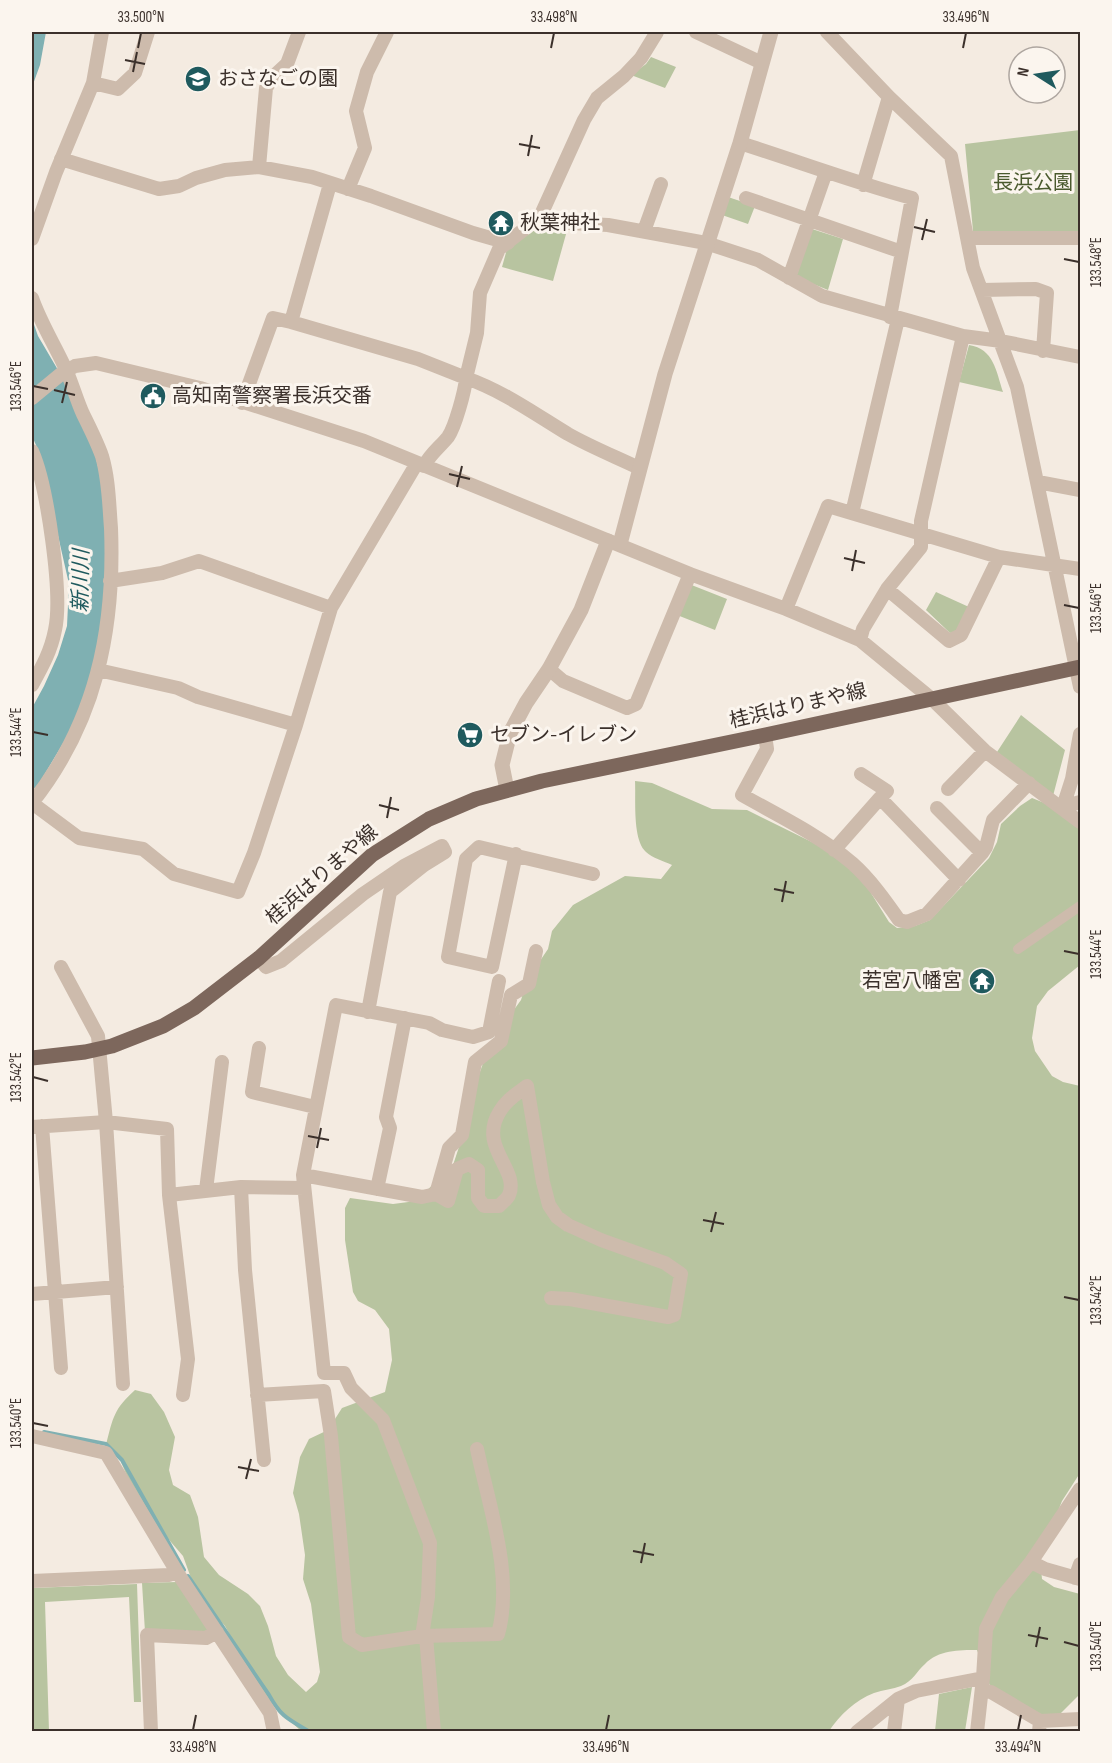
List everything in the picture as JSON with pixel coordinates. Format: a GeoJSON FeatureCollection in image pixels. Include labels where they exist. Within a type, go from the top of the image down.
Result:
{"type":"FeatureCollection","features":[{"type":"Feature","properties":{"kind":"main road","name":"桂浜はりまや線"},"geometry":{"type":"LineString","coordinates":[[32,1058],[100,1049],[142,1035],[187,1012],[259,958],[372,855],[448,810],[542,781],[933,700],[1078,667]]}},
{"type":"Feature","properties":{"kind":"street"},"geometry":{"type":"LineString","coordinates":[[32,239],[61,159],[93,82],[102,32]]}},
{"type":"Feature","properties":{"kind":"street"},"geometry":{"type":"LineString","coordinates":[[93,82],[118,89],[135,73],[148,32]]}},
{"type":"Feature","properties":{"kind":"street"},"geometry":{"type":"LineString","coordinates":[[259,167],[266,88],[287,63],[299,32]]}},
{"type":"Feature","properties":{"kind":"street"},"geometry":{"type":"LineString","coordinates":[[348,189],[365,148],[356,111],[367,72],[387,32]]}},
{"type":"Feature","properties":{"kind":"street"},"geometry":{"type":"LineString","coordinates":[[32,298],[102,455],[109,485],[111,547],[105,635],[98,670],[86,709],[62,758],[32,803],[79,838],[142,849],[174,874],[238,892],[254,853],[296,725],[331,608],[420,465],[450,435],[465,389],[477,333],[480,293],[499,249],[540,217],[584,120],[597,98],[624,76],[641,58],[657,32]]}},
{"type":"Feature","properties":{"kind":"street"},"geometry":{"type":"LineString","coordinates":[[696,32],[762,63]]}},
{"type":"Feature","properties":{"kind":"street"},"geometry":{"type":"LineString","coordinates":[[507,790],[502,765],[510,733],[526,703],[549,669],[614,542],[639,468],[665,374],[706,243],[740,143],[771,32]]}},
{"type":"Feature","properties":{"kind":"street"},"geometry":{"type":"LineString","coordinates":[[827,32],[889,97],[951,156],[973,268],[1002,341],[1017,387],[1078,667],[1080,687]]}},
{"type":"Feature","properties":{"kind":"street"},"geometry":{"type":"LineString","coordinates":[[863,185],[889,97]]}},
{"type":"Feature","properties":{"kind":"street"},"geometry":{"type":"LineString","coordinates":[[740,143],[863,185],[912,198],[902,252],[894,318],[852,513]]}},
{"type":"Feature","properties":{"kind":"street"},"geometry":{"type":"LineString","coordinates":[[61,159],[159,189],[179,186],[196,178],[225,170],[259,167],[312,177],[508,243]]}},
{"type":"Feature","properties":{"kind":"street"},"geometry":{"type":"LineString","coordinates":[[789,278],[826,172]]}},
{"type":"Feature","properties":{"kind":"street"},"geometry":{"type":"LineString","coordinates":[[291,322],[330,184]]}},
{"type":"Feature","properties":{"kind":"street"},"geometry":{"type":"LineString","coordinates":[[644,231],[661,184]]}},
{"type":"Feature","properties":{"kind":"street"},"geometry":{"type":"LineString","coordinates":[[746,198],[902,252]]}},
{"type":"Feature","properties":{"kind":"street"},"geometry":{"type":"LineString","coordinates":[[540,217],[550,222],[608,225],[706,243],[758,260],[822,296],[894,318],[963,336],[1002,341],[1080,357]]}},
{"type":"Feature","properties":{"kind":"street"},"geometry":{"type":"LineString","coordinates":[[967,238],[1080,238]]}},
{"type":"Feature","properties":{"kind":"street"},"geometry":{"type":"LineString","coordinates":[[982,290],[1036,289],[1047,293],[1043,351]]}},
{"type":"Feature","properties":{"kind":"street"},"geometry":{"type":"LineString","coordinates":[[242,402],[273,318],[418,359],[482,384],[569,434],[639,468]]}},
{"type":"Feature","properties":{"kind":"street"},"geometry":{"type":"LineString","coordinates":[[860,640],[863,629],[886,589],[921,547],[921,521],[963,336]]}},
{"type":"Feature","properties":{"kind":"street"},"geometry":{"type":"LineString","coordinates":[[32,398],[75,366],[96,363],[200,388],[364,441],[690,574],[786,609],[860,640],[933,700],[985,751],[1063,807],[1080,822]]}},
{"type":"Feature","properties":{"kind":"street"},"geometry":{"type":"LineString","coordinates":[[32,451],[45,504],[58,583],[56,628],[48,657],[32,685]]}},
{"type":"Feature","properties":{"kind":"street"},"geometry":{"type":"LineString","coordinates":[[1038,482],[1080,490]]}},
{"type":"Feature","properties":{"kind":"street"},"geometry":{"type":"LineString","coordinates":[[786,609],[828,506],[999,557],[1080,569]]}},
{"type":"Feature","properties":{"kind":"street"},"geometry":{"type":"LineString","coordinates":[[886,589],[949,641],[961,635],[999,557]]}},
{"type":"Feature","properties":{"kind":"street"},"geometry":{"type":"LineString","coordinates":[[110,581],[162,573],[198,561],[331,608]]}},
{"type":"Feature","properties":{"kind":"street"},"geometry":{"type":"LineString","coordinates":[[549,669],[563,681],[627,708],[636,704],[690,574]]}},
{"type":"Feature","properties":{"kind":"street"},"geometry":{"type":"LineString","coordinates":[[98,670],[178,688],[198,698],[296,725]]}},
{"type":"Feature","properties":{"kind":"street"},"geometry":{"type":"LineString","coordinates":[[1063,807],[1072,779],[1080,734]]}},
{"type":"Feature","properties":{"kind":"street"},"geometry":{"type":"LineString","coordinates":[[765,735],[767,749],[742,795],[834,850],[853,864],[879,892],[899,920],[908,922],[927,914],[959,880],[986,847],[993,820],[1029,783]]}},
{"type":"Feature","properties":{"kind":"street"},"geometry":{"type":"LineString","coordinates":[[948,789],[985,751]]}},
{"type":"Feature","properties":{"kind":"street"},"geometry":{"type":"LineString","coordinates":[[834,850],[887,791],[861,774]]}},
{"type":"Feature","properties":{"kind":"street"},"geometry":{"type":"LineString","coordinates":[[880,798],[959,880]]}},
{"type":"Feature","properties":{"kind":"street"},"geometry":{"type":"LineString","coordinates":[[1063,807],[1080,802]]}},
{"type":"Feature","properties":{"kind":"street"},"geometry":{"type":"LineString","coordinates":[[937,808],[982,853]]}},
{"type":"Feature","properties":{"kind":"street"},"geometry":{"type":"LineString","coordinates":[[259,958],[266,967],[281,961],[363,894],[404,866],[442,846],[445,852],[466,859]]}},
{"type":"Feature","properties":{"kind":"street"},"geometry":{"type":"LineString","coordinates":[[516,854],[492,967],[448,957],[466,859],[479,847],[516,854],[593,874]]}},
{"type":"Feature","properties":{"kind":"street"},"geometry":{"type":"LineString","coordinates":[[368,1012],[390,892],[424,865],[445,852]]}},
{"type":"Feature","properties":{"kind":"street"},"geometry":{"type":"LineString","coordinates":[[1018,949],[1080,906]]}},
{"type":"Feature","properties":{"kind":"street"},"geometry":{"type":"LineString","coordinates":[[436,1194],[449,1148],[462,1135],[475,1062],[501,1041],[511,995],[529,984],[536,951]]}},
{"type":"Feature","properties":{"kind":"street"},"geometry":{"type":"LineString","coordinates":[[61,967],[98,1036],[100,1049],[123,1384]]}},
{"type":"Feature","properties":{"kind":"street"},"geometry":{"type":"LineString","coordinates":[[434,1731],[424,1636],[430,1543],[383,1420],[351,1388],[344,1373],[324,1374],[304,1181],[315,1107],[336,1005],[429,1023],[441,1030],[473,1037],[489,1032],[499,981]]}},
{"type":"Feature","properties":{"kind":"street"},"geometry":{"type":"LineString","coordinates":[[377,1189],[390,1128],[386,1117],[405,1018]]}},
{"type":"Feature","properties":{"kind":"street"},"geometry":{"type":"LineString","coordinates":[[260,1048],[252,1092],[315,1107]]}},
{"type":"Feature","properties":{"kind":"street"},"geometry":{"type":"LineString","coordinates":[[206,1190],[222,1062]]}},
{"type":"Feature","properties":{"kind":"street"},"geometry":{"type":"LineString","coordinates":[[169,1195],[304,1181],[377,1189],[422,1197],[436,1194],[448,1201],[458,1169],[469,1164],[478,1170],[478,1197],[484,1206],[499,1206],[509,1195],[510,1178],[495,1147],[492,1135],[499,1112],[514,1094],[527,1086],[543,1182],[549,1205],[557,1217],[576,1229],[601,1240],[665,1263],[681,1274],[674,1315],[668,1317],[570,1299],[551,1298]]}},
{"type":"Feature","properties":{"kind":"street"},"geometry":{"type":"LineString","coordinates":[[61,1368],[37,1127],[106,1122],[167,1129],[169,1195],[188,1359],[183,1395]]}},
{"type":"Feature","properties":{"kind":"street"},"geometry":{"type":"LineString","coordinates":[[241,1187],[245,1270],[264,1460]]}},
{"type":"Feature","properties":{"kind":"street"},"geometry":{"type":"LineString","coordinates":[[32,1294],[117,1287]]}},
{"type":"Feature","properties":{"kind":"street"},"geometry":{"type":"LineString","coordinates":[[257,1395],[324,1391],[331,1436],[349,1637],[362,1645],[424,1636],[498,1634],[503,1618],[502,1563],[477,1449]]}},
{"type":"Feature","properties":{"kind":"street"},"geometry":{"type":"LineString","coordinates":[[32,1437],[106,1453],[177,1572],[270,1713],[274,1731]]}},
{"type":"Feature","properties":{"kind":"street"},"geometry":{"type":"LineString","coordinates":[[977,1731],[986,1629],[1002,1597],[1030,1562],[1080,1489]]}},
{"type":"Feature","properties":{"kind":"street"},"geometry":{"type":"LineString","coordinates":[[1030,1562],[1045,1569],[1078,1578],[1080,1564]]}},
{"type":"Feature","properties":{"kind":"street"},"geometry":{"type":"LineString","coordinates":[[32,1581],[169,1575],[177,1572]]}},
{"type":"Feature","properties":{"kind":"street"},"geometry":{"type":"LineString","coordinates":[[151,1731],[147,1635],[206,1638],[217,1632]]}},
{"type":"Feature","properties":{"kind":"street"},"geometry":{"type":"LineString","coordinates":[[857,1731],[898,1700],[916,1691],[982,1684],[1040,1726],[1080,1719]]}},
{"type":"Feature","properties":{"kind":"street"},"geometry":{"type":"LineString","coordinates":[[894,1731],[898,1700]]}},
{"type":"Feature","properties":{"kind":"green space"},"geometry":{"type":"Polygon","coordinates":[[[651,57],[676,67],[665,88],[631,75],[646,64],[651,57]]]}},
{"type":"Feature","properties":{"kind":"green space","name":"長浜公園"},"geometry":{"type":"Polygon","coordinates":[[[1080,130],[1080,231],[973,231],[965,144],[1080,130]]]}},
{"type":"Feature","properties":{"kind":"green space"},"geometry":{"type":"Polygon","coordinates":[[[728,197],[755,206],[748,224],[722,215],[728,197]]]}},
{"type":"Feature","properties":{"kind":"green space"},"geometry":{"type":"Polygon","coordinates":[[[540,223],[568,227],[553,281],[502,267],[507,249],[540,223]]]}},
{"type":"Feature","properties":{"kind":"green space"},"geometry":{"type":"Polygon","coordinates":[[[812,229],[843,239],[828,290],[796,277],[812,229]]]}},
{"type":"Feature","properties":{"kind":"green space"},"geometry":{"type":"Polygon","coordinates":[[[969,345],[977,347],[989,356],[996,369],[1003,392],[959,382],[969,345]]]}},
{"type":"Feature","properties":{"kind":"green space"},"geometry":{"type":"Polygon","coordinates":[[[689,584],[727,599],[715,630],[677,615],[689,584]]]}},
{"type":"Feature","properties":{"kind":"green space"},"geometry":{"type":"Polygon","coordinates":[[[936,592],[969,607],[958,631],[950,633],[926,610],[936,592]]]}},
{"type":"Feature","properties":{"kind":"green space"},"geometry":{"type":"Polygon","coordinates":[[[1021,715],[1065,750],[1053,796],[997,752],[1021,715]]]}},
{"type":"Feature","properties":{"kind":"green space"},"geometry":{"type":"Polygon","coordinates":[[[635,781],[652,783],[712,809],[747,810],[828,850],[866,881],[889,922],[897,928],[915,926],[930,920],[989,858],[997,842],[1001,824],[1032,798],[1047,804],[1080,829],[1080,965],[1048,991],[1037,1006],[1032,1038],[1035,1051],[1052,1076],[1063,1082],[1080,1086],[1080,1473],[1062,1501],[1040,1557],[1042,1579],[1054,1587],[1080,1594],[1080,1694],[1058,1716],[1043,1716],[990,1686],[977,1650],[970,1650],[949,1652],[930,1659],[905,1684],[874,1693],[854,1704],[829,1731],[301,1731],[265,1698],[225,1626],[207,1605],[191,1578],[183,1556],[139,1505],[119,1457],[106,1445],[118,1408],[135,1390],[151,1394],[164,1412],[175,1437],[169,1470],[173,1485],[190,1495],[198,1517],[204,1557],[219,1575],[248,1594],[260,1606],[276,1656],[288,1675],[306,1692],[317,1682],[320,1672],[311,1604],[303,1579],[305,1555],[299,1514],[293,1493],[300,1457],[309,1439],[328,1430],[342,1408],[385,1392],[392,1360],[389,1329],[375,1310],[358,1301],[353,1292],[345,1240],[345,1208],[350,1198],[393,1204],[416,1201],[453,1165],[462,1138],[469,1103],[487,1052],[521,1000],[527,980],[548,949],[552,931],[573,905],[625,876],[661,879],[672,865],[651,856],[642,846],[637,829],[635,781]]]}},
{"type":"Feature","properties":{"kind":"green space"},"geometry":{"type":"Polygon","coordinates":[[[177,1582],[208,1630],[200,1634],[145,1632],[142,1583],[177,1582]]]}},
{"type":"Feature","properties":{"kind":"green space"},"geometry":{"type":"Polygon","coordinates":[[[137,1584],[141,1702],[134,1702],[129,1597],[45,1602],[49,1731],[32,1731],[32,1588],[137,1584]]]}},
{"type":"Feature","properties":{"kind":"green space"},"geometry":{"type":"Polygon","coordinates":[[[972,1687],[965,1731],[935,1731],[939,1694],[972,1687]]]}},
{"type":"Feature","properties":{"kind":"water"},"geometry":{"type":"Polygon","coordinates":[[[32,32],[46,32],[40,65],[32,87],[32,32]]]}},
{"type":"Feature","properties":{"kind":"water","name":"新川川"},"geometry":{"type":"Polygon","coordinates":[[[32,319],[38,336],[68,387],[96,458],[104,492],[106,557],[102,641],[74,725],[37,787],[32,789],[32,708],[58,655],[67,626],[69,584],[39,452],[32,436],[32,319]]]}},
{"type":"Feature","properties":{"kind":"waterway"},"geometry":{"type":"LineString","coordinates":[[44,1432],[106,1444],[122,1460],[184,1570]]}},
{"type":"Feature","properties":{"kind":"waterway"},"geometry":{"type":"LineString","coordinates":[[188,1576],[277,1708],[310,1732]]}},
{"type":"Feature","properties":{"kind":"place","name":"おさなごの園"},"geometry":{"type":"Point","coordinates":[198,79]}},
{"type":"Feature","properties":{"kind":"place","name":"秋葉神社"},"geometry":{"type":"Point","coordinates":[501,223]}},
{"type":"Feature","properties":{"kind":"place","name":"高知南警察署長浜交番"},"geometry":{"type":"Point","coordinates":[153,396]}},
{"type":"Feature","properties":{"kind":"place","name":"セブン-イレブン"},"geometry":{"type":"Point","coordinates":[470,735]}},
{"type":"Feature","properties":{"kind":"place","name":"若宮八幡宮"},"geometry":{"type":"Point","coordinates":[982,981]}}]}
